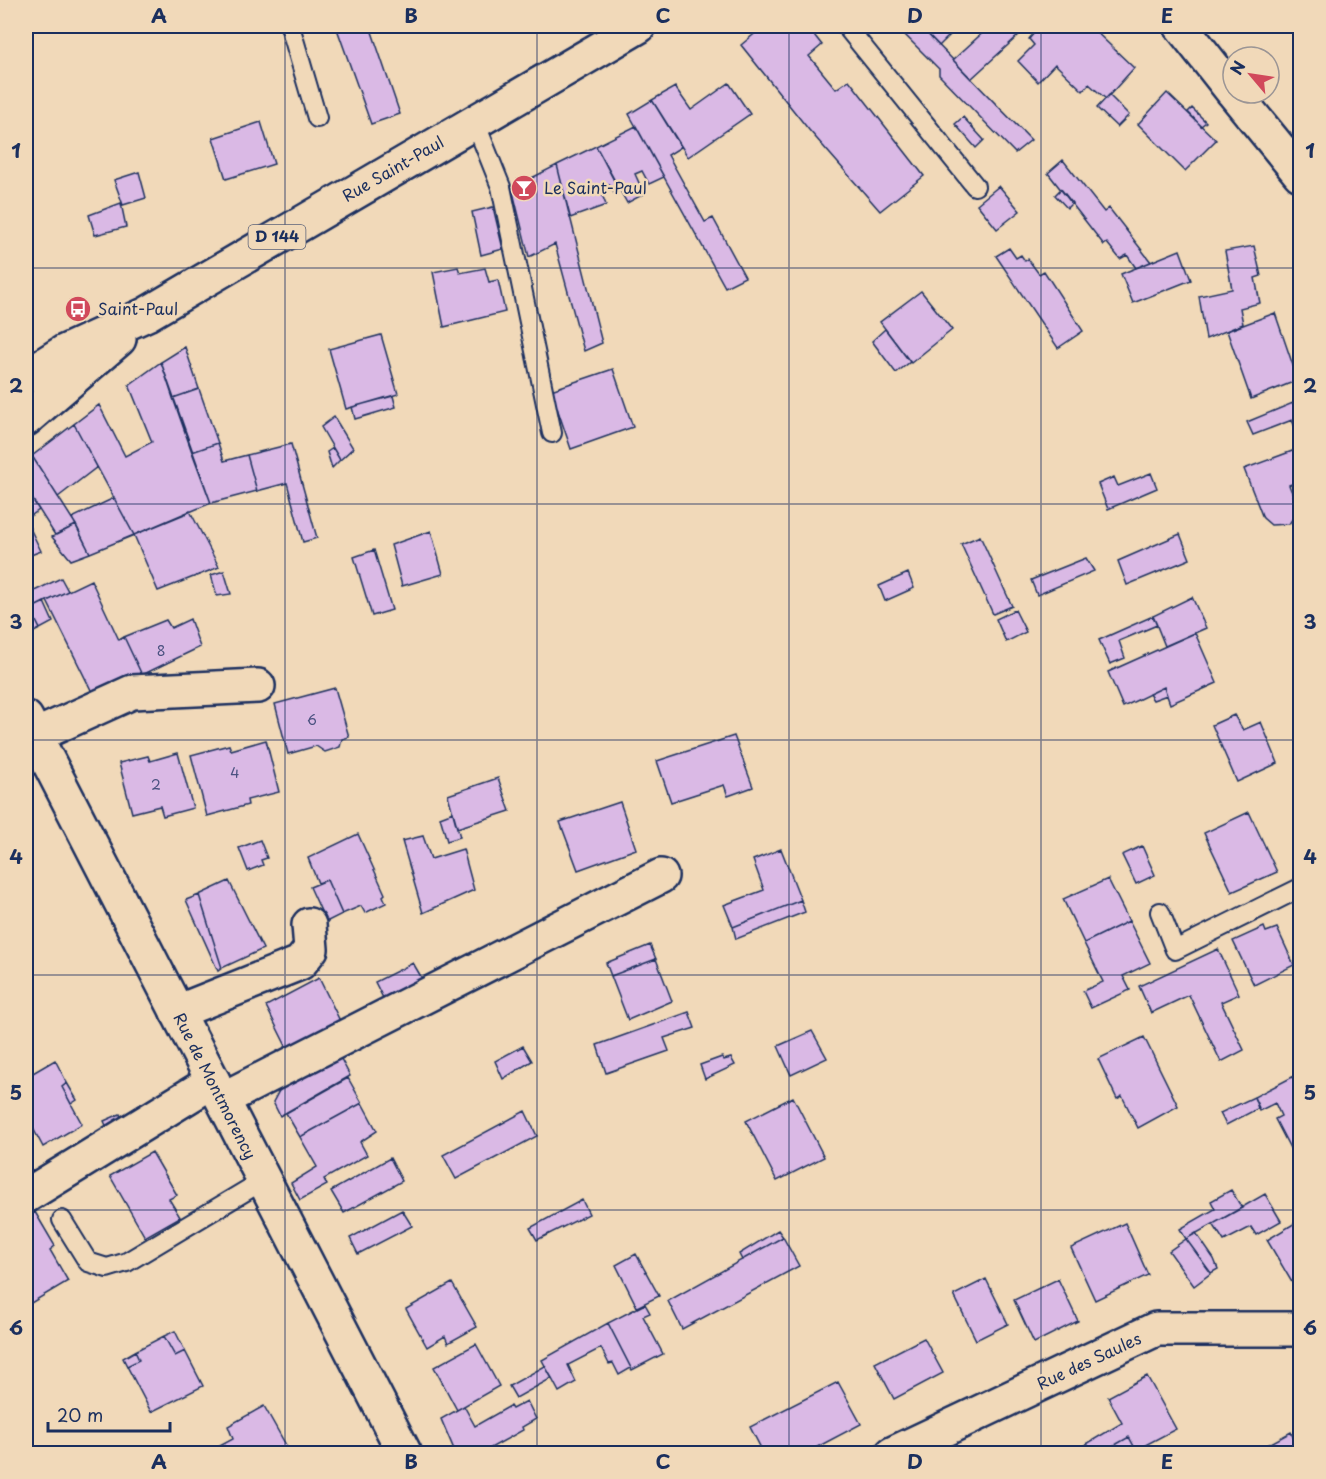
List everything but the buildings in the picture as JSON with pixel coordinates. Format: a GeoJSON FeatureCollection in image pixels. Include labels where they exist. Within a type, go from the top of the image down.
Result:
{"type":"FeatureCollection","features":[{"type":"Feature","properties":{"kind":"street","name":"Rue Saint-Paul"},"geometry":{"type":"LineString","coordinates":[[26,376],[64,352],[147,314],[639,26]]}},
{"type":"Feature","properties":{"kind":"street"},"geometry":{"type":"LineString","coordinates":[[1181,26],[1221,78]]}},
{"type":"Feature","properties":{"kind":"street"},"geometry":{"type":"LineString","coordinates":[[1243,105],[1300,174]]}},
{"type":"Feature","properties":{"kind":"street","name":"Rue Saint-Paul"},"geometry":{"type":"LineString","coordinates":[[26,419],[147,314]]}},
{"type":"Feature","properties":{"kind":"street"},"geometry":{"type":"LineString","coordinates":[[30,727],[132,692],[258,686]]}},
{"type":"Feature","properties":{"kind":"street","name":"Rue de Montmorency"},"geometry":{"type":"LineString","coordinates":[[30,727],[405,1454]]}},
{"type":"Feature","properties":{"kind":"street"},"geometry":{"type":"LineString","coordinates":[[26,1196],[218,1090],[661,876]]}},
{"type":"Feature","properties":{"kind":"street"},"geometry":{"type":"LineString","coordinates":[[177,1012],[300,963],[311,949],[309,925]]}},
{"type":"Feature","properties":{"kind":"street","name":"Rue des Saules"},"geometry":{"type":"LineString","coordinates":[[892,1454],[1156,1329],[1300,1329]]}},
{"type":"Feature","properties":{"kind":"lane"},"geometry":{"type":"LineString","coordinates":[[290,26],[317,118]]}},
{"type":"Feature","properties":{"kind":"lane"},"geometry":{"type":"LineString","coordinates":[[846,26],[975,186]]}},
{"type":"Feature","properties":{"kind":"lane"},"geometry":{"type":"LineString","coordinates":[[475,122],[501,187],[552,434]]}},
{"type":"Feature","properties":{"kind":"lane"},"geometry":{"type":"LineString","coordinates":[[1160,912],[1175,950],[1300,888]]}},
{"type":"Feature","properties":{"kind":"lane"},"geometry":{"type":"LineString","coordinates":[[62,1220],[88,1262],[107,1268],[127,1262],[264,1180]]}},
{"type":"Feature","properties":{"kind":"place","name":"Le Saint-Paul"},"geometry":{"type":"Point","coordinates":[524,188]}},
{"type":"Feature","properties":{"kind":"place","name":"Saint-Paul"},"geometry":{"type":"Point","coordinates":[78,309]}}]}
